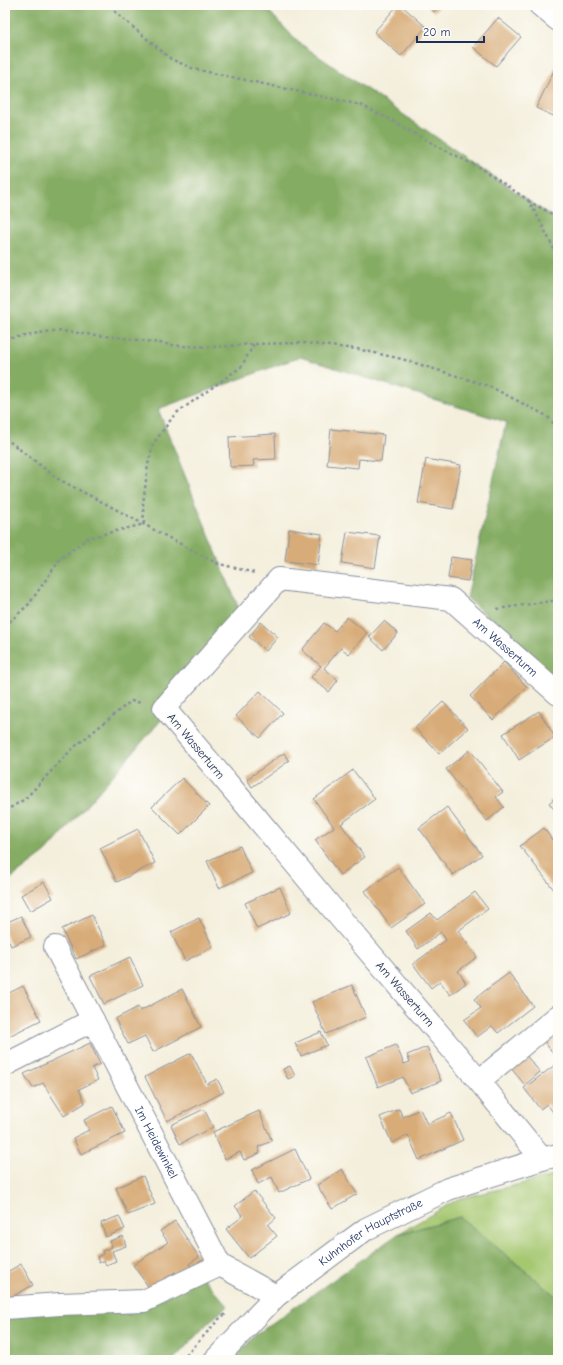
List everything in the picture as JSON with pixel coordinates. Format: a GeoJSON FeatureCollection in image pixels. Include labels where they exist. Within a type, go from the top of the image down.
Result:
{"type":"FeatureCollection","features":[{"type":"Feature","properties":{"kind":"street"},"geometry":{"type":"LineString","coordinates":[[540,5],[558,20]]}},
{"type":"Feature","properties":{"kind":"street","name":"Am Wasserturm"},"geometry":{"type":"LineString","coordinates":[[550,1157],[479,1081],[164,708],[279,580],[451,599],[558,694]]}},
{"type":"Feature","properties":{"kind":"street","name":"Im Heidewinkel"},"geometry":{"type":"LineString","coordinates":[[55,947],[220,1265]]}},
{"type":"Feature","properties":{"kind":"street"},"geometry":{"type":"LineString","coordinates":[[479,1081],[558,1016]]}},
{"type":"Feature","properties":{"kind":"street"},"geometry":{"type":"LineString","coordinates":[[5,1065],[93,1020]]}},
{"type":"Feature","properties":{"kind":"street","name":"Kuhnhofer Hauptstraße"},"geometry":{"type":"LineString","coordinates":[[215,1360],[276,1296],[366,1229],[448,1189],[550,1157]]}},
{"type":"Feature","properties":{"kind":"street"},"geometry":{"type":"LineString","coordinates":[[5,1308],[60,1304],[144,1301],[220,1265],[276,1296]]}},
{"type":"Feature","properties":{"kind":"path"},"geometry":{"type":"LineString","coordinates":[[112,5],[116,13],[171,58],[194,69],[361,105],[480,168],[528,200],[558,217]]}},
{"type":"Feature","properties":{"kind":"path"},"geometry":{"type":"LineString","coordinates":[[528,200],[558,257]]}},
{"type":"Feature","properties":{"kind":"path"},"geometry":{"type":"LineString","coordinates":[[5,340],[61,331],[180,346],[214,347],[254,344],[303,343],[357,349],[402,358],[489,386],[547,416],[558,428]]}},
{"type":"Feature","properties":{"kind":"path"},"geometry":{"type":"LineString","coordinates":[[144,524],[143,504],[148,465],[153,444],[175,414],[241,367],[254,344]]}},
{"type":"Feature","properties":{"kind":"path"},"geometry":{"type":"LineString","coordinates":[[5,438],[58,479],[216,563],[279,580]]}},
{"type":"Feature","properties":{"kind":"path"},"geometry":{"type":"LineString","coordinates":[[5,626],[29,604],[61,558],[88,538],[144,524]]}},
{"type":"Feature","properties":{"kind":"path"},"geometry":{"type":"LineString","coordinates":[[474,620],[497,609],[558,600]]}},
{"type":"Feature","properties":{"kind":"path"},"geometry":{"type":"LineString","coordinates":[[5,811],[25,799],[72,749],[132,701],[164,708]]}},
{"type":"Feature","properties":{"kind":"green space"},"geometry":{"type":"Polygon","coordinates":[[[5,5],[263,5],[298,42],[558,221],[558,681],[467,598],[506,422],[300,357],[158,409],[245,624],[46,852],[5,883],[5,5]]]}},
{"type":"Feature","properties":{"kind":"green space"},"geometry":{"type":"Polygon","coordinates":[[[558,1175],[558,1298],[460,1217],[398,1234],[458,1199],[558,1175]]]}},
{"type":"Feature","properties":{"kind":"green space"},"geometry":{"type":"Polygon","coordinates":[[[460,1217],[558,1298],[558,1360],[234,1360],[254,1336],[398,1234],[460,1217]]]}},
{"type":"Feature","properties":{"kind":"green space"},"geometry":{"type":"Polygon","coordinates":[[[201,1275],[228,1306],[210,1321],[173,1360],[5,1360],[5,1310],[146,1308],[201,1275]]]}},
{"type":"Feature","properties":{"kind":"building"},"geometry":{"type":"Polygon","coordinates":[[[398,5],[401,5],[426,27],[401,56],[374,32],[398,5]]]}},
{"type":"Feature","properties":{"kind":"building"},"geometry":{"type":"Polygon","coordinates":[[[426,5],[441,5],[434,12],[426,5]]]}},
{"type":"Feature","properties":{"kind":"building"},"geometry":{"type":"Polygon","coordinates":[[[498,18],[521,37],[496,66],[473,47],[498,18]]]}},
{"type":"Feature","properties":{"kind":"building"},"geometry":{"type":"Polygon","coordinates":[[[558,62],[558,118],[536,108],[558,62]]]}},
{"type":"Feature","properties":{"kind":"building"},"geometry":{"type":"Polygon","coordinates":[[[331,429],[384,435],[381,461],[359,459],[358,468],[327,465],[331,429]]]}},
{"type":"Feature","properties":{"kind":"building"},"geometry":{"type":"Polygon","coordinates":[[[275,434],[276,459],[253,460],[254,466],[230,467],[229,437],[275,434]]]}},
{"type":"Feature","properties":{"kind":"building"},"geometry":{"type":"Polygon","coordinates":[[[426,459],[461,465],[453,509],[418,503],[426,459]]]}},
{"type":"Feature","properties":{"kind":"building"},"geometry":{"type":"Polygon","coordinates":[[[289,529],[322,534],[318,565],[285,561],[289,529]]]}},
{"type":"Feature","properties":{"kind":"building"},"geometry":{"type":"Polygon","coordinates":[[[347,532],[380,536],[375,568],[342,563],[347,532]]]}},
{"type":"Feature","properties":{"kind":"building"},"geometry":{"type":"Polygon","coordinates":[[[451,557],[472,560],[468,581],[448,578],[451,557]]]}},
{"type":"Feature","properties":{"kind":"building"},"geometry":{"type":"Polygon","coordinates":[[[347,617],[367,633],[349,654],[341,648],[324,668],[338,680],[329,692],[311,677],[321,666],[302,650],[324,623],[335,631],[347,617]]]}},
{"type":"Feature","properties":{"kind":"building"},"geometry":{"type":"Polygon","coordinates":[[[384,621],[398,633],[383,650],[369,637],[384,621]]]}},
{"type":"Feature","properties":{"kind":"building"},"geometry":{"type":"Polygon","coordinates":[[[261,622],[278,637],[266,651],[249,637],[261,622]]]}},
{"type":"Feature","properties":{"kind":"building"},"geometry":{"type":"Polygon","coordinates":[[[504,662],[527,687],[493,720],[470,696],[504,662]]]}},
{"type":"Feature","properties":{"kind":"building"},"geometry":{"type":"Polygon","coordinates":[[[260,691],[283,713],[260,738],[236,716],[260,691]]]}},
{"type":"Feature","properties":{"kind":"building"},"geometry":{"type":"Polygon","coordinates":[[[443,702],[468,728],[439,754],[415,728],[443,702]]]}},
{"type":"Feature","properties":{"kind":"building"},"geometry":{"type":"Polygon","coordinates":[[[539,711],[555,737],[519,760],[503,734],[539,711]]]}},
{"type":"Feature","properties":{"kind":"building"},"geometry":{"type":"Polygon","coordinates":[[[470,750],[503,792],[496,797],[504,807],[487,821],[446,769],[470,750]]]}},
{"type":"Feature","properties":{"kind":"building"},"geometry":{"type":"Polygon","coordinates":[[[284,753],[289,761],[252,787],[247,779],[284,753]]]}},
{"type":"Feature","properties":{"kind":"building"},"geometry":{"type":"Polygon","coordinates":[[[353,770],[375,799],[341,824],[365,857],[340,875],[315,840],[334,827],[314,799],[353,770]]]}},
{"type":"Feature","properties":{"kind":"building"},"geometry":{"type":"Polygon","coordinates":[[[182,778],[209,806],[180,835],[152,807],[182,778]]]}},
{"type":"Feature","properties":{"kind":"building"},"geometry":{"type":"Polygon","coordinates":[[[558,796],[558,814],[549,803],[558,796]]]}},
{"type":"Feature","properties":{"kind":"building"},"geometry":{"type":"Polygon","coordinates":[[[447,807],[482,855],[453,875],[419,828],[447,807]]]}},
{"type":"Feature","properties":{"kind":"building"},"geometry":{"type":"Polygon","coordinates":[[[544,828],[552,840],[558,835],[558,889],[555,891],[520,846],[544,828]]]}},
{"type":"Feature","properties":{"kind":"building"},"geometry":{"type":"Polygon","coordinates":[[[138,829],[155,863],[117,882],[100,848],[138,829]]]}},
{"type":"Feature","properties":{"kind":"building"},"geometry":{"type":"Polygon","coordinates":[[[240,846],[252,873],[219,888],[207,861],[240,846]]]}},
{"type":"Feature","properties":{"kind":"building"},"geometry":{"type":"Polygon","coordinates":[[[398,867],[425,904],[391,928],[365,891],[398,867]]]}},
{"type":"Feature","properties":{"kind":"building"},"geometry":{"type":"Polygon","coordinates":[[[44,882],[53,898],[30,911],[21,895],[44,882]]]}},
{"type":"Feature","properties":{"kind":"building"},"geometry":{"type":"Polygon","coordinates":[[[280,887],[291,913],[257,929],[245,903],[280,887]]]}},
{"type":"Feature","properties":{"kind":"building"},"geometry":{"type":"Polygon","coordinates":[[[475,892],[488,909],[458,931],[477,957],[458,971],[466,983],[450,995],[440,981],[431,988],[413,964],[446,940],[441,932],[418,949],[406,931],[431,913],[437,920],[475,892]]]}},
{"type":"Feature","properties":{"kind":"building"},"geometry":{"type":"Polygon","coordinates":[[[92,915],[106,945],[76,959],[62,929],[92,915]]]}},
{"type":"Feature","properties":{"kind":"building"},"geometry":{"type":"Polygon","coordinates":[[[21,916],[31,937],[11,946],[5,933],[5,923],[21,916]]]}},
{"type":"Feature","properties":{"kind":"building"},"geometry":{"type":"Polygon","coordinates":[[[199,918],[213,947],[185,961],[171,932],[199,918]]]}},
{"type":"Feature","properties":{"kind":"building"},"geometry":{"type":"Polygon","coordinates":[[[130,957],[143,985],[104,1004],[90,976],[130,957]]]}},
{"type":"Feature","properties":{"kind":"building"},"geometry":{"type":"Polygon","coordinates":[[[509,973],[533,1006],[498,1033],[492,1026],[477,1037],[464,1020],[481,1008],[474,999],[509,973]]]}},
{"type":"Feature","properties":{"kind":"building"},"geometry":{"type":"Polygon","coordinates":[[[352,985],[366,1017],[326,1034],[312,1002],[352,985]]]}},
{"type":"Feature","properties":{"kind":"building"},"geometry":{"type":"Polygon","coordinates":[[[23,986],[41,1020],[5,1038],[5,995],[23,986]]]}},
{"type":"Feature","properties":{"kind":"building"},"geometry":{"type":"Polygon","coordinates":[[[182,989],[201,1027],[153,1052],[145,1036],[128,1044],[115,1019],[138,1007],[140,1011],[182,989]]]}},
{"type":"Feature","properties":{"kind":"building"},"geometry":{"type":"Polygon","coordinates":[[[558,1029],[558,1060],[543,1040],[558,1029]]]}},
{"type":"Feature","properties":{"kind":"building"},"geometry":{"type":"Polygon","coordinates":[[[321,1032],[327,1045],[301,1056],[295,1043],[321,1032]]]}},
{"type":"Feature","properties":{"kind":"building"},"geometry":{"type":"Polygon","coordinates":[[[90,1043],[100,1064],[92,1068],[98,1080],[79,1089],[85,1103],[64,1116],[43,1083],[33,1088],[24,1074],[90,1043]]]}},
{"type":"Feature","properties":{"kind":"building"},"geometry":{"type":"Polygon","coordinates":[[[396,1045],[404,1064],[410,1062],[407,1055],[427,1047],[441,1081],[410,1093],[403,1077],[378,1087],[366,1057],[396,1045]]]}},
{"type":"Feature","properties":{"kind":"building"},"geometry":{"type":"Polygon","coordinates":[[[191,1053],[207,1084],[217,1079],[224,1092],[167,1121],[145,1077],[191,1053]]]}},
{"type":"Feature","properties":{"kind":"building"},"geometry":{"type":"Polygon","coordinates":[[[524,1053],[540,1072],[525,1085],[509,1066],[524,1053]]]}},
{"type":"Feature","properties":{"kind":"building"},"geometry":{"type":"Polygon","coordinates":[[[555,1065],[558,1069],[558,1119],[547,1104],[540,1109],[524,1088],[555,1065]]]}},
{"type":"Feature","properties":{"kind":"building"},"geometry":{"type":"Polygon","coordinates":[[[290,1066],[295,1076],[288,1079],[283,1069],[290,1066]]]}},
{"type":"Feature","properties":{"kind":"building"},"geometry":{"type":"Polygon","coordinates":[[[112,1106],[125,1133],[81,1154],[73,1138],[89,1130],[84,1120],[112,1106]]]}},
{"type":"Feature","properties":{"kind":"building"},"geometry":{"type":"Polygon","coordinates":[[[204,1109],[213,1127],[180,1144],[171,1125],[204,1109]]]}},
{"type":"Feature","properties":{"kind":"building"},"geometry":{"type":"Polygon","coordinates":[[[399,1109],[403,1117],[420,1109],[427,1124],[451,1113],[463,1140],[419,1160],[408,1135],[392,1143],[380,1117],[399,1109]]]}},
{"type":"Feature","properties":{"kind":"building"},"geometry":{"type":"Polygon","coordinates":[[[259,1111],[272,1141],[258,1147],[260,1153],[244,1160],[240,1152],[225,1159],[213,1132],[259,1111]]]}},
{"type":"Feature","properties":{"kind":"building"},"geometry":{"type":"Polygon","coordinates":[[[295,1149],[309,1179],[279,1193],[272,1177],[258,1184],[252,1170],[295,1149]]]}},
{"type":"Feature","properties":{"kind":"building"},"geometry":{"type":"Polygon","coordinates":[[[342,1169],[357,1194],[332,1209],[317,1185],[342,1169]]]}},
{"type":"Feature","properties":{"kind":"building"},"geometry":{"type":"Polygon","coordinates":[[[143,1176],[155,1204],[128,1215],[116,1188],[143,1176]]]}},
{"type":"Feature","properties":{"kind":"building"},"geometry":{"type":"Polygon","coordinates":[[[254,1191],[276,1218],[268,1225],[277,1236],[249,1258],[226,1229],[243,1216],[235,1206],[254,1191]]]}},
{"type":"Feature","properties":{"kind":"building"},"geometry":{"type":"Polygon","coordinates":[[[119,1216],[125,1229],[106,1237],[101,1223],[119,1216]]]}},
{"type":"Feature","properties":{"kind":"building"},"geometry":{"type":"Polygon","coordinates":[[[175,1221],[199,1257],[189,1264],[192,1268],[179,1277],[175,1272],[150,1289],[133,1265],[168,1242],[160,1231],[175,1221]]]}},
{"type":"Feature","properties":{"kind":"building"},"geometry":{"type":"Polygon","coordinates":[[[123,1236],[126,1246],[112,1251],[116,1261],[106,1265],[104,1261],[99,1263],[97,1257],[103,1254],[102,1251],[112,1247],[110,1241],[123,1236]]]}},
{"type":"Feature","properties":{"kind":"building"},"geometry":{"type":"Polygon","coordinates":[[[21,1264],[33,1285],[6,1300],[5,1273],[21,1264]]]}}]}
